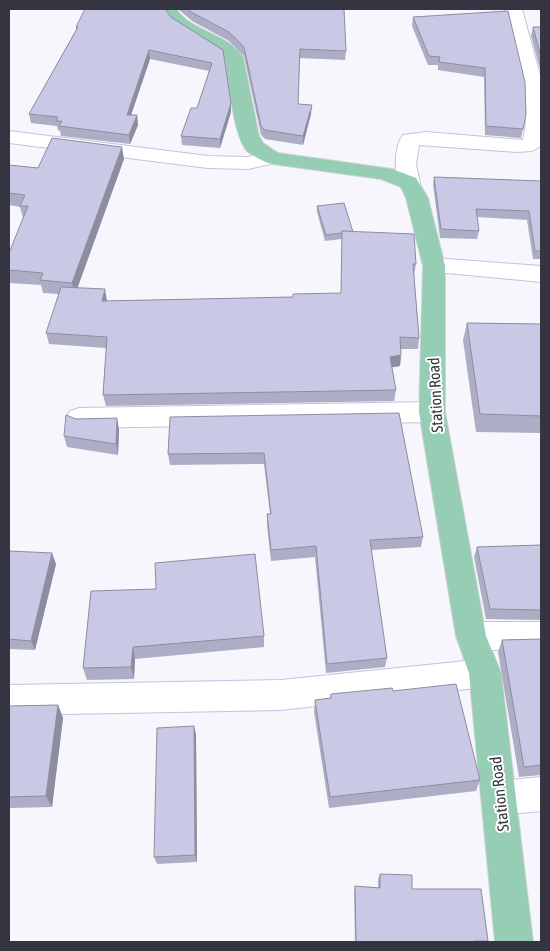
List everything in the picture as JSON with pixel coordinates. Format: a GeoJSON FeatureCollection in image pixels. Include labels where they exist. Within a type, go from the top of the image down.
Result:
{"type":"FeatureCollection","features":[{"type":"Feature","properties":{"kind":"main road"},"geometry":{"type":"LineString","coordinates":[[168,9],[171,16],[228,48],[234,57],[249,136],[256,147],[272,158],[386,173],[409,183]]}},
{"type":"Feature","properties":{"kind":"main road","name":"Station Road"},"geometry":{"type":"LineString","coordinates":[[409,183],[417,198],[434,266],[432,412],[471,636],[485,673],[514,942]]}},
{"type":"Feature","properties":{"kind":"street"},"geometry":{"type":"LineString","coordinates":[[409,183],[406,165],[410,139],[434,137],[515,147],[532,145],[537,133],[530,65],[514,9]]}},
{"type":"Feature","properties":{"kind":"street"},"geometry":{"type":"LineString","coordinates":[[9,137],[208,162],[248,163],[272,158]]}},
{"type":"Feature","properties":{"kind":"street"},"geometry":{"type":"LineString","coordinates":[[434,266],[541,274]]}},
{"type":"Feature","properties":{"kind":"street"},"geometry":{"type":"LineString","coordinates":[[79,418],[432,412]]}},
{"type":"Feature","properties":{"kind":"street"},"geometry":{"type":"LineString","coordinates":[[471,636],[541,636]]}},
{"type":"Feature","properties":{"kind":"street"},"geometry":{"type":"LineString","coordinates":[[9,700],[281,695],[485,673]]}},
{"type":"Feature","properties":{"kind":"street"},"geometry":{"type":"LineString","coordinates":[[499,798],[541,794]]}},
{"type":"Feature","properties":{"kind":"building"},"geometry":{"type":"Polygon","coordinates":[[[85,9],[165,9],[171,17],[223,50],[231,103],[220,139],[181,136],[191,108],[197,108],[212,63],[149,50],[127,115],[137,115],[129,135],[59,126],[62,121],[56,121],[58,117],[29,114],[78,27],[76,27],[85,9]]]}},
{"type":"Feature","properties":{"kind":"building"},"geometry":{"type":"Polygon","coordinates":[[[188,9],[344,9],[346,51],[300,49],[298,104],[312,105],[303,136],[265,130],[261,126],[244,47],[229,32],[188,9]]]}},
{"type":"Feature","properties":{"kind":"building"},"geometry":{"type":"Polygon","coordinates":[[[508,11],[525,82],[526,115],[523,129],[486,126],[485,68],[439,62],[440,57],[429,56],[413,17],[508,11]]]}},
{"type":"Feature","properties":{"kind":"building"},"geometry":{"type":"Polygon","coordinates":[[[533,27],[541,27],[541,57],[533,27]]]}},
{"type":"Feature","properties":{"kind":"building"},"geometry":{"type":"Polygon","coordinates":[[[52,138],[122,147],[72,283],[40,280],[43,273],[9,270],[9,253],[28,206],[20,206],[25,195],[9,193],[9,165],[38,168],[52,138]]]}},
{"type":"Feature","properties":{"kind":"building"},"geometry":{"type":"Polygon","coordinates":[[[434,177],[541,181],[541,251],[535,251],[529,211],[476,209],[479,231],[441,229],[434,177]]]}},
{"type":"Feature","properties":{"kind":"building"},"geometry":{"type":"Polygon","coordinates":[[[344,203],[353,232],[342,231],[342,233],[326,235],[317,206],[344,203]]]}},
{"type":"Feature","properties":{"kind":"building"},"geometry":{"type":"Polygon","coordinates":[[[342,231],[414,234],[416,264],[413,264],[419,338],[400,337],[401,355],[390,357],[396,390],[103,395],[107,337],[46,333],[61,287],[105,289],[102,301],[293,297],[293,294],[341,293],[342,231]]]}},
{"type":"Feature","properties":{"kind":"building"},"geometry":{"type":"Polygon","coordinates":[[[467,323],[541,324],[541,416],[480,414],[467,323]]]}},
{"type":"Feature","properties":{"kind":"building"},"geometry":{"type":"Polygon","coordinates":[[[399,413],[423,537],[370,540],[387,658],[327,664],[316,546],[271,550],[267,514],[271,514],[264,453],[168,454],[170,417],[399,413]]]}},
{"type":"Feature","properties":{"kind":"building"},"geometry":{"type":"Polygon","coordinates":[[[66,415],[76,419],[117,418],[116,444],[64,436],[66,415]]]}},
{"type":"Feature","properties":{"kind":"building"},"geometry":{"type":"Polygon","coordinates":[[[541,545],[541,610],[490,609],[477,547],[541,545]]]}},
{"type":"Feature","properties":{"kind":"building"},"geometry":{"type":"Polygon","coordinates":[[[9,551],[52,553],[31,641],[9,639],[9,551]]]}},
{"type":"Feature","properties":{"kind":"building"},"geometry":{"type":"Polygon","coordinates":[[[255,554],[264,636],[133,647],[131,667],[83,668],[91,591],[156,589],[155,563],[255,554]]]}},
{"type":"Feature","properties":{"kind":"building"},"geometry":{"type":"Polygon","coordinates":[[[541,639],[541,765],[524,767],[502,640],[541,639]]]}},
{"type":"Feature","properties":{"kind":"building"},"geometry":{"type":"Polygon","coordinates":[[[456,684],[480,780],[330,797],[315,700],[331,698],[331,694],[392,688],[393,691],[456,684]]]}},
{"type":"Feature","properties":{"kind":"building"},"geometry":{"type":"Polygon","coordinates":[[[58,705],[46,796],[9,797],[9,706],[58,705]]]}},
{"type":"Feature","properties":{"kind":"building"},"geometry":{"type":"Polygon","coordinates":[[[194,726],[195,855],[154,857],[157,728],[194,726]]]}},
{"type":"Feature","properties":{"kind":"building"},"geometry":{"type":"Polygon","coordinates":[[[380,874],[412,875],[412,889],[481,889],[488,941],[356,942],[355,886],[380,888],[380,874]]]}}]}
